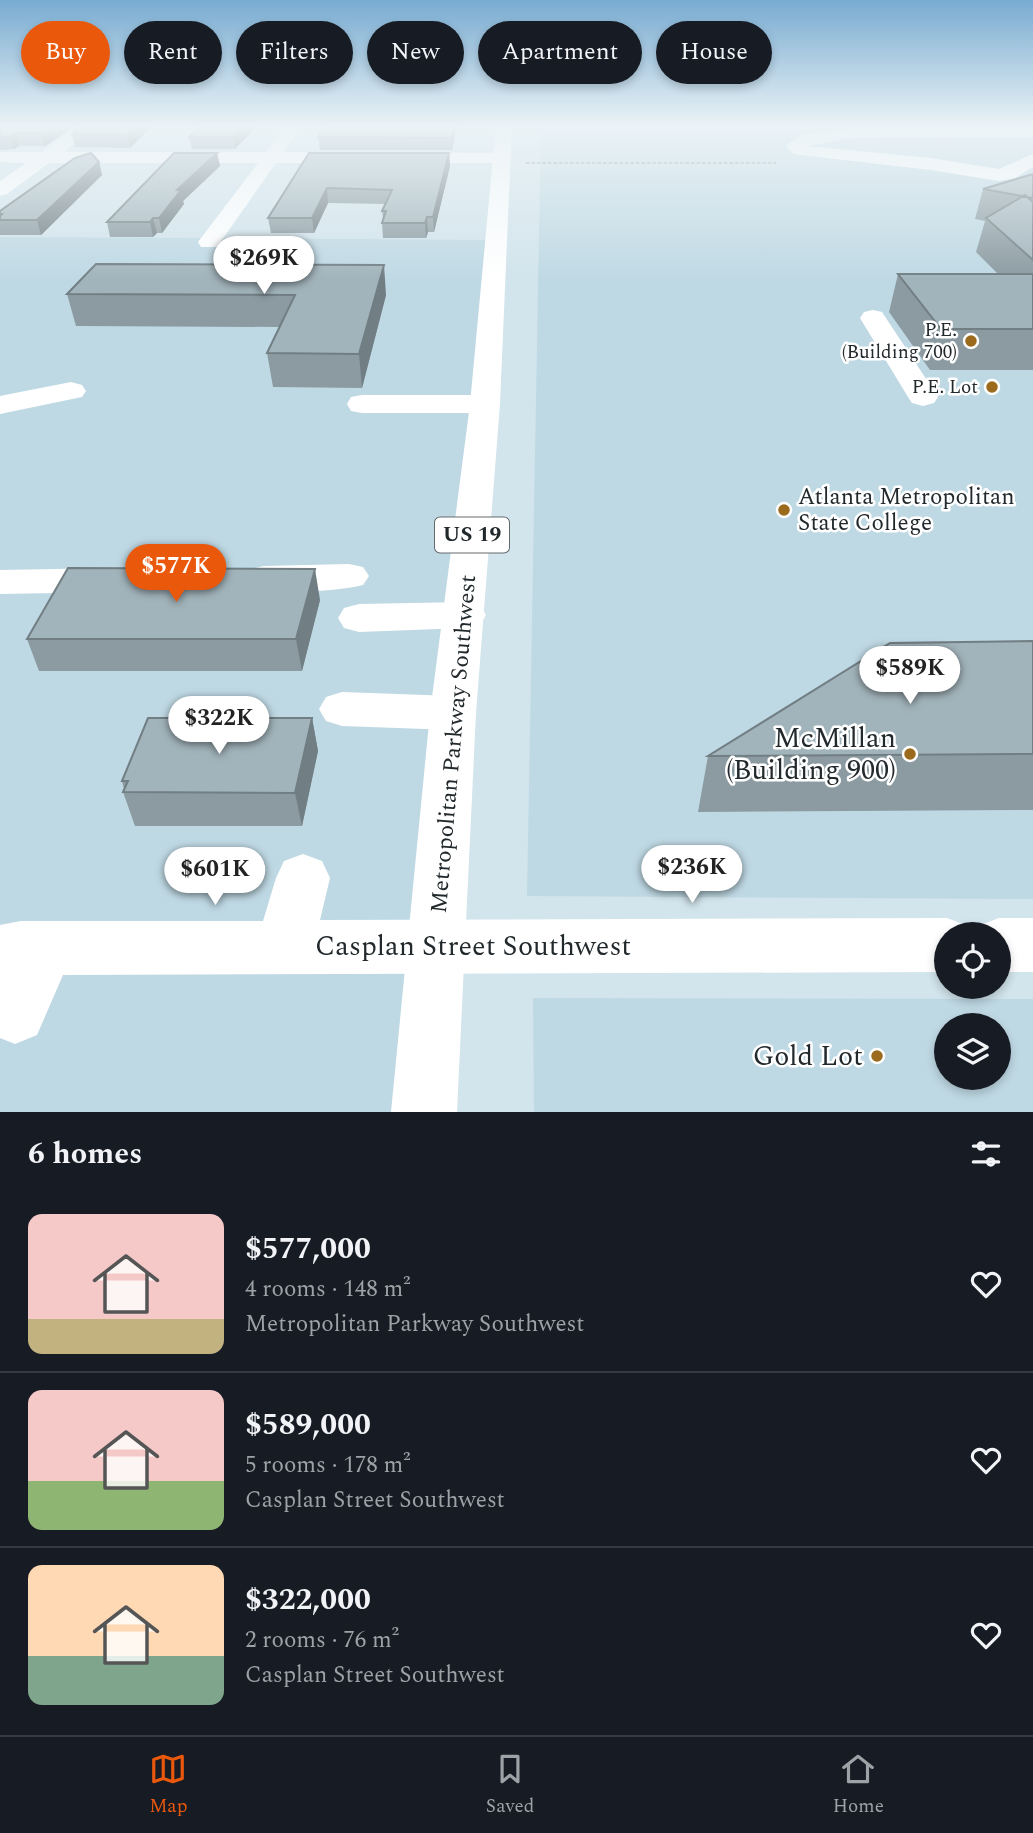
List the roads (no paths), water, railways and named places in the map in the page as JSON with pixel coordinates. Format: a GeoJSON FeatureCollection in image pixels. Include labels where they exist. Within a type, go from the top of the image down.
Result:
{"type":"FeatureCollection","features":[{"type":"Feature","properties":{"kind":"street"},"geometry":{"type":"LineString","coordinates":[[0,190],[18,177]]}},
{"type":"Feature","properties":{"kind":"street"},"geometry":{"type":"LineString","coordinates":[[209,242],[256,177]]}},
{"type":"Feature","properties":{"kind":"street","name":"Metropolitan Parkway Southwest"},"geometry":{"type":"LineString","coordinates":[[424,1112],[453,713],[485,404],[500,177]]}},
{"type":"Feature","properties":{"kind":"street"},"geometry":{"type":"LineString","coordinates":[[873,318],[923,397]]}},
{"type":"Feature","properties":{"kind":"street"},"geometry":{"type":"LineString","coordinates":[[0,405],[71,391]]}},
{"type":"Feature","properties":{"kind":"street"},"geometry":{"type":"LineString","coordinates":[[362,404],[485,404]]}},
{"type":"Feature","properties":{"kind":"street"},"geometry":{"type":"LineString","coordinates":[[225,578],[349,576]]}},
{"type":"Feature","properties":{"kind":"street"},"geometry":{"type":"LineString","coordinates":[[0,582],[143,580]]}},
{"type":"Feature","properties":{"kind":"street"},"geometry":{"type":"LineString","coordinates":[[359,618],[465,615]]}},
{"type":"Feature","properties":{"kind":"street"},"geometry":{"type":"LineString","coordinates":[[342,709],[453,713]]}},
{"type":"Feature","properties":{"kind":"street"},"geometry":{"type":"LineString","coordinates":[[285,946],[303,878]]}},
{"type":"Feature","properties":{"kind":"street","name":"Casplan Street Southwest"},"geometry":{"type":"LineString","coordinates":[[23,950],[438,945],[934,945]]}},
{"type":"Feature","properties":{"kind":"street"},"geometry":{"type":"LineString","coordinates":[[1011,945],[1033,945]]}},
{"type":"Feature","properties":{"kind":"street"},"geometry":{"type":"LineString","coordinates":[[15,1014],[23,950]]}},
{"type":"Feature","properties":{"kind":"place","name":"P.E. (Building 700)"},"geometry":{"type":"Point","coordinates":[971,341]}},
{"type":"Feature","properties":{"kind":"place","name":"P.E. Lot"},"geometry":{"type":"Point","coordinates":[992,387]}},
{"type":"Feature","properties":{"kind":"place","name":"Atlanta Metropolitan State College"},"geometry":{"type":"Point","coordinates":[784,510]}},
{"type":"Feature","properties":{"kind":"place","name":"McMillan (Building 900)"},"geometry":{"type":"Point","coordinates":[910,754]}},
{"type":"Feature","properties":{"kind":"place","name":"Gold Lot"},"geometry":{"type":"Point","coordinates":[877,1056]}}]}
